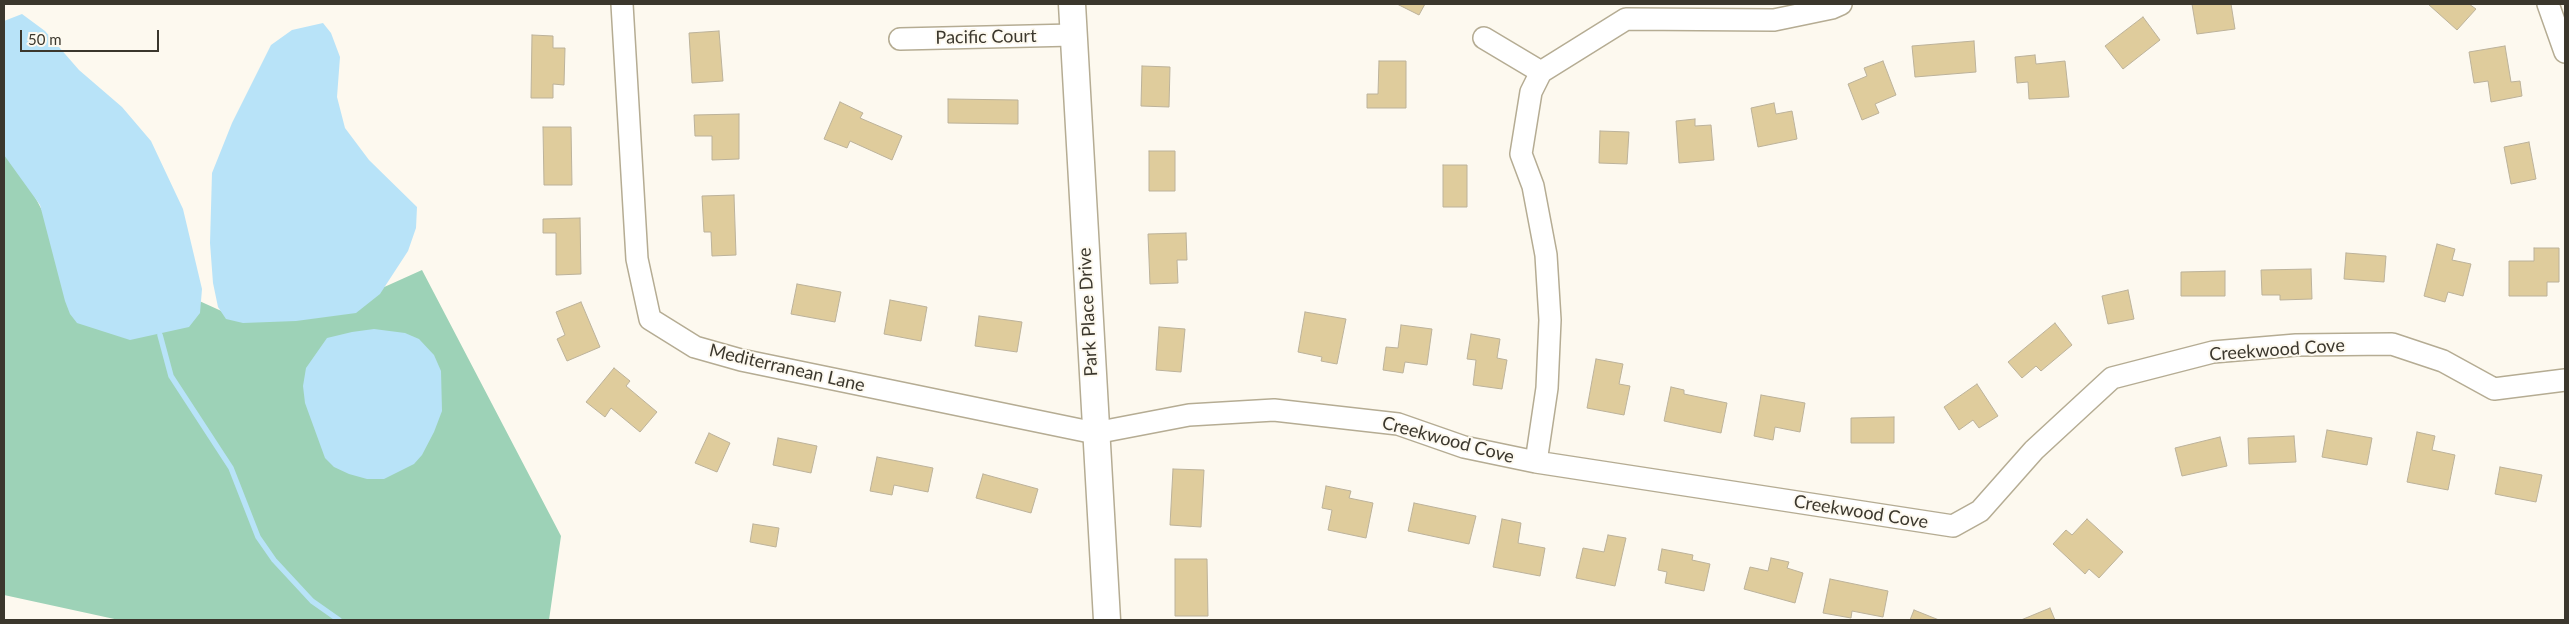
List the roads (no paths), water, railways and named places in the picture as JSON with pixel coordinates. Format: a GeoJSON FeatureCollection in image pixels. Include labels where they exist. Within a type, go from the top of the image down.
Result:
{"type":"FeatureCollection","features":[{"type":"Feature","properties":{"kind":"street","name":"Mediterranean Lane"},"geometry":{"type":"LineString","coordinates":[[622,4],[637,259],[650,319],[695,346],[741,360],[1095,433]]}},
{"type":"Feature","properties":{"kind":"street","name":"Park Place Drive"},"geometry":{"type":"LineString","coordinates":[[1072,4],[1107,620]]}},
{"type":"Feature","properties":{"kind":"street"},"geometry":{"type":"LineString","coordinates":[[1536,462],[1547,388],[1550,320],[1546,255],[1533,186],[1521,154],[1531,92],[1541,72],[1626,19],[1774,20],[1832,8],[1841,4]]}},
{"type":"Feature","properties":{"kind":"street"},"geometry":{"type":"LineString","coordinates":[[2548,4],[2565,52]]}},
{"type":"Feature","properties":{"kind":"street","name":"Pacific Court"},"geometry":{"type":"LineString","coordinates":[[900,39],[1073,35]]}},
{"type":"Feature","properties":{"kind":"street"},"geometry":{"type":"LineString","coordinates":[[1484,38],[1541,72]]}},
{"type":"Feature","properties":{"kind":"street","name":"Creekwood Cove"},"geometry":{"type":"LineString","coordinates":[[1095,433],[1189,416],[1274,410],[1398,424],[1464,447],[1536,462],[1953,526],[1980,511],[2034,450],[2112,378],[2213,352],[2296,345],[2392,344],[2442,361],[2494,389],[2565,380]]}},
{"type":"Feature","properties":{"kind":"water"},"geometry":{"type":"Polygon","coordinates":[[[22,14],[45,31],[79,70],[122,107],[151,141],[183,209],[202,289],[200,313],[189,327],[130,340],[77,323],[70,314],[40,205],[4,155],[4,21],[22,14]]]}},
{"type":"Feature","properties":{"kind":"water"},"geometry":{"type":"Polygon","coordinates":[[[323,23],[331,33],[340,57],[337,97],[345,128],[369,160],[417,207],[416,228],[408,251],[380,294],[356,313],[296,321],[243,323],[226,319],[218,307],[213,283],[210,243],[212,173],[232,123],[271,45],[292,30],[323,23]]]}},
{"type":"Feature","properties":{"kind":"water"},"geometry":{"type":"Polygon","coordinates":[[[374,329],[405,333],[419,339],[434,355],[441,371],[442,411],[422,455],[414,464],[384,479],[367,479],[349,474],[334,467],[325,458],[305,403],[303,386],[306,368],[327,338],[374,329]]]}},
{"type":"Feature","properties":{"kind":"waterway"},"geometry":{"type":"LineString","coordinates":[[160,335],[171,376],[231,468],[258,537],[274,560],[312,601],[339,620]]}}]}
